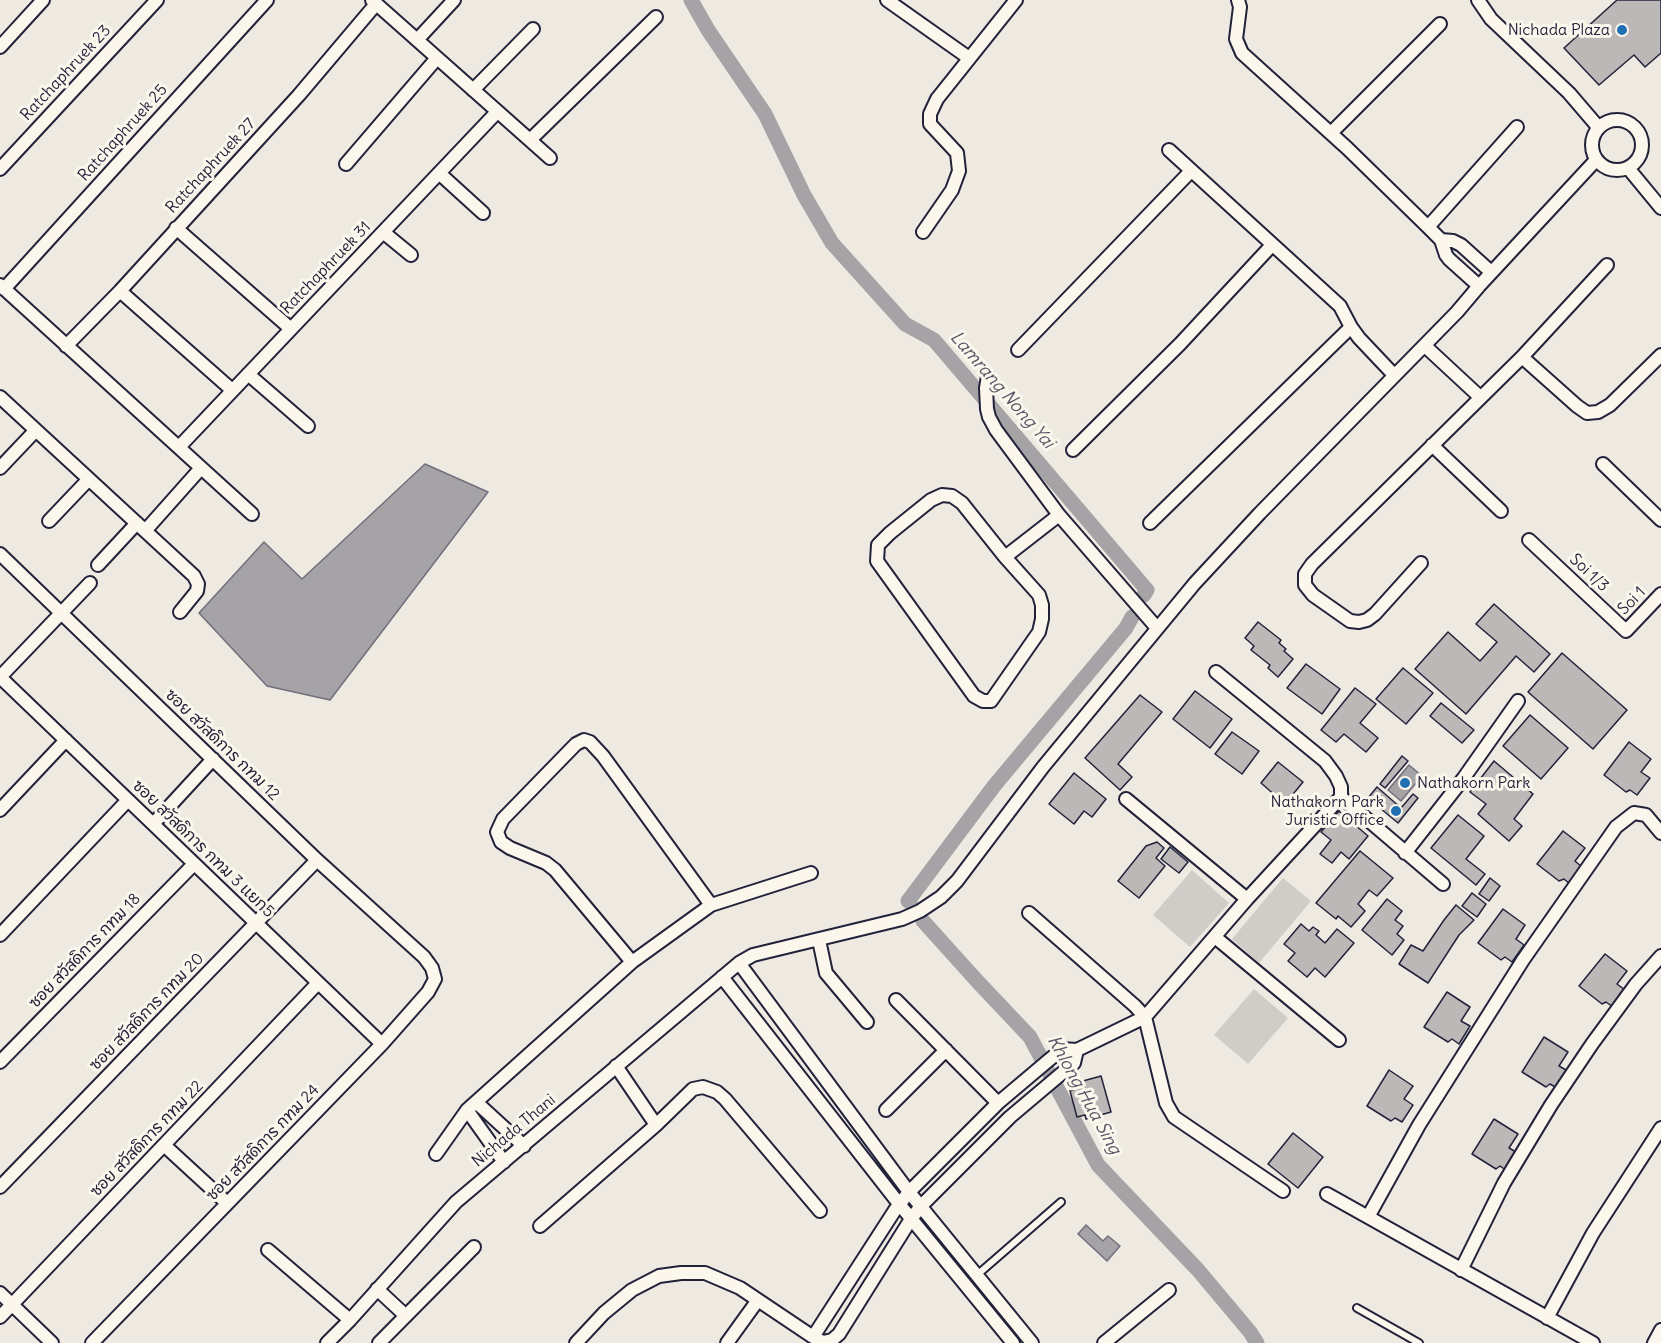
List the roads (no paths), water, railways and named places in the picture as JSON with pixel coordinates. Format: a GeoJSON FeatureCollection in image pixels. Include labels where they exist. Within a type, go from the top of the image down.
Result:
{"type":"FeatureCollection","features":[{"type":"Feature","properties":{"kind":"street"},"geometry":{"type":"LineString","coordinates":[[0,47],[43,0]]}},
{"type":"Feature","properties":{"kind":"street","name":"Ratchaphruek 23"},"geometry":{"type":"LineString","coordinates":[[0,169],[157,0]]}},
{"type":"Feature","properties":{"kind":"street","name":"Ratchaphruek 25"},"geometry":{"type":"LineString","coordinates":[[2,287],[267,0]]}},
{"type":"Feature","properties":{"kind":"street"},"geometry":{"type":"LineString","coordinates":[[417,40],[454,0]]}},
{"type":"Feature","properties":{"kind":"street"},"geometry":{"type":"LineString","coordinates":[[887,0],[969,57]]}},
{"type":"Feature","properties":{"kind":"street"},"geometry":{"type":"LineString","coordinates":[[923,232],[952,190],[959,171],[957,153],[930,124],[930,114],[937,99],[1016,0]]}},
{"type":"Feature","properties":{"kind":"street"},"geometry":{"type":"LineString","coordinates":[[1238,0],[1240,7],[1236,39],[1242,53],[1331,133],[1428,227],[1441,240],[1446,255],[1479,286]]}},
{"type":"Feature","properties":{"kind":"street"},"geometry":{"type":"LineString","coordinates":[[1478,0],[1491,19],[1569,93],[1599,128]]}},
{"type":"Feature","properties":{"kind":"street"},"geometry":{"type":"LineString","coordinates":[[374,2],[550,158]]}},
{"type":"Feature","properties":{"kind":"street","name":"Ratchaphruek 27"},"geometry":{"type":"LineString","coordinates":[[66,346],[120,291],[299,95],[374,2]]}},
{"type":"Feature","properties":{"kind":"street"},"geometry":{"type":"LineString","coordinates":[[530,140],[656,16]]}},
{"type":"Feature","properties":{"kind":"street"},"geometry":{"type":"LineString","coordinates":[[1331,133],[1440,24]]}},
{"type":"Feature","properties":{"kind":"street"},"geometry":{"type":"LineString","coordinates":[[473,90],[533,29]]}},
{"type":"Feature","properties":{"kind":"street"},"geometry":{"type":"LineString","coordinates":[[346,164],[437,58]]}},
{"type":"Feature","properties":{"kind":"street","name":"Ratchaphruek 31"},"geometry":{"type":"LineString","coordinates":[[178,447],[498,112]]}},
{"type":"Feature","properties":{"kind":"street"},"geometry":{"type":"LineString","coordinates":[[1613,120],[1629,122],[1640,134],[1642,150],[1635,164],[1614,171],[1607,169],[1596,160],[1592,152],[1594,135],[1605,123],[1613,120]]}},
{"type":"Feature","properties":{"kind":"street"},"geometry":{"type":"LineString","coordinates":[[1428,227],[1517,127]]}},
{"type":"Feature","properties":{"kind":"street"},"geometry":{"type":"LineString","coordinates":[[1169,150],[1340,306],[1359,338],[1394,375]]}},
{"type":"Feature","properties":{"kind":"street","name":"Nichada Thani"},"geometry":{"type":"LineString","coordinates":[[327,1343],[456,1202],[739,963],[753,955],[902,919],[920,911],[941,897],[957,880],[1043,767],[1195,583],[1394,375],[1425,346],[1596,160]]}},
{"type":"Feature","properties":{"kind":"street"},"geometry":{"type":"LineString","coordinates":[[1628,168],[1661,208]]}},
{"type":"Feature","properties":{"kind":"street"},"geometry":{"type":"LineString","coordinates":[[1018,350],[1191,171]]}},
{"type":"Feature","properties":{"kind":"street"},"geometry":{"type":"LineString","coordinates":[[439,173],[483,213]]}},
{"type":"Feature","properties":{"kind":"street"},"geometry":{"type":"LineString","coordinates":[[176,228],[291,329]]}},
{"type":"Feature","properties":{"kind":"street"},"geometry":{"type":"LineString","coordinates":[[384,232],[411,255]]}},
{"type":"Feature","properties":{"kind":"street"},"geometry":{"type":"LineString","coordinates":[[1441,240],[1453,241],[1461,245],[1491,272]]}},
{"type":"Feature","properties":{"kind":"street"},"geometry":{"type":"LineString","coordinates":[[1073,450],[1180,344],[1272,245]]}},
{"type":"Feature","properties":{"kind":"street"},"geometry":{"type":"LineString","coordinates":[[1421,563],[1375,614],[1359,622],[1350,621],[1313,595],[1305,585],[1305,574],[1312,564],[1522,357],[1606,265]]}},
{"type":"Feature","properties":{"kind":"street"},"geometry":{"type":"LineString","coordinates":[[2,287],[252,513]]}},
{"type":"Feature","properties":{"kind":"street"},"geometry":{"type":"LineString","coordinates":[[120,291],[232,390]]}},
{"type":"Feature","properties":{"kind":"street"},"geometry":{"type":"LineString","coordinates":[[1150,523],[1351,327]]}},
{"type":"Feature","properties":{"kind":"street"},"geometry":{"type":"LineString","coordinates":[[1425,346],[1480,397]]}},
{"type":"Feature","properties":{"kind":"street"},"geometry":{"type":"LineString","coordinates":[[1522,357],[1587,413],[1598,412],[1610,405],[1661,355]]}},
{"type":"Feature","properties":{"kind":"street"},"geometry":{"type":"LineString","coordinates":[[248,374],[308,426]]}},
{"type":"Feature","properties":{"kind":"street"},"geometry":{"type":"LineString","coordinates":[[987,382],[987,409],[996,430],[1059,515],[1156,628]]}},
{"type":"Feature","properties":{"kind":"street"},"geometry":{"type":"LineString","coordinates":[[0,397],[194,576],[198,584],[197,591],[180,612]]}},
{"type":"Feature","properties":{"kind":"street"},"geometry":{"type":"LineString","coordinates":[[0,468],[36,430]]}},
{"type":"Feature","properties":{"kind":"street"},"geometry":{"type":"LineString","coordinates":[[1432,445],[1501,511]]}},
{"type":"Feature","properties":{"kind":"street"},"geometry":{"type":"LineString","coordinates":[[1603,464],[1661,520]]}},
{"type":"Feature","properties":{"kind":"street"},"geometry":{"type":"LineString","coordinates":[[98,565],[141,527],[201,468]]}},
{"type":"Feature","properties":{"kind":"street"},"geometry":{"type":"LineString","coordinates":[[49,521],[89,479]]}},
{"type":"Feature","properties":{"kind":"street"},"geometry":{"type":"LineString","coordinates":[[942,495],[952,496],[962,502],[1005,557],[1039,595],[1042,619],[1039,632],[991,701],[983,701],[974,696],[877,561],[878,545],[890,532],[931,500],[942,495]]}},
{"type":"Feature","properties":{"kind":"street"},"geometry":{"type":"LineString","coordinates":[[1005,557],[1059,515]]}},
{"type":"Feature","properties":{"kind":"street","name":"Soi 1/3"},"geometry":{"type":"LineString","coordinates":[[1529,540],[1626,631]]}},
{"type":"Feature","properties":{"kind":"street","name":"ซอย สวัสดิการ กทม 12"},"geometry":{"type":"LineString","coordinates":[[0,554],[317,860],[424,957]]}},
{"type":"Feature","properties":{"kind":"street"},"geometry":{"type":"LineString","coordinates":[[0,677],[90,583]]}},
{"type":"Feature","properties":{"kind":"street","name":"Soi 1"},"geometry":{"type":"LineString","coordinates":[[1626,631],[1661,594]]}},
{"type":"Feature","properties":{"kind":"street"},"geometry":{"type":"LineString","coordinates":[[813,1336],[909,1192],[998,1103],[1062,1049],[1077,1050],[1145,1017],[1247,899],[1341,797],[1341,787],[1336,776],[1324,762],[1216,672]]}},
{"type":"Feature","properties":{"kind":"street","name":"ซอย สวัสดิการ กทม 3 แยก5"},"geometry":{"type":"LineString","coordinates":[[0,677],[382,1044]]}},
{"type":"Feature","properties":{"kind":"street"},"geometry":{"type":"LineString","coordinates":[[1406,853],[1463,779],[1518,701]]}},
{"type":"Feature","properties":{"kind":"street"},"geometry":{"type":"LineString","coordinates":[[0,810],[66,740]]}},
{"type":"Feature","properties":{"kind":"street"},"geometry":{"type":"LineString","coordinates":[[632,962],[555,870],[546,863],[510,848],[501,842],[497,832],[503,819],[576,744],[584,740],[590,742],[603,756],[711,905]]}},
{"type":"Feature","properties":{"kind":"street"},"geometry":{"type":"LineString","coordinates":[[154,823],[213,759]]}},
{"type":"Feature","properties":{"kind":"street"},"geometry":{"type":"LineString","coordinates":[[1341,797],[1443,884]]}},
{"type":"Feature","properties":{"kind":"street"},"geometry":{"type":"LineString","coordinates":[[1126,799],[1247,899]]}},
{"type":"Feature","properties":{"kind":"street"},"geometry":{"type":"LineString","coordinates":[[0,935],[128,800]]}},
{"type":"Feature","properties":{"kind":"street"},"geometry":{"type":"LineString","coordinates":[[1368,1217],[1419,1125],[1522,960],[1616,827],[1634,813],[1646,815],[1661,833]]}},
{"type":"Feature","properties":{"kind":"street","name":"ซอย สวัสดิการ กทม 20"},"geometry":{"type":"LineString","coordinates":[[0,1187],[317,860]]}},
{"type":"Feature","properties":{"kind":"street","name":"ซอย สวัสดิการ กทม 18"},"geometry":{"type":"LineString","coordinates":[[0,1062],[194,864]]}},
{"type":"Feature","properties":{"kind":"street"},"geometry":{"type":"LineString","coordinates":[[436,1154],[471,1106],[632,962],[711,905],[811,873]]}},
{"type":"Feature","properties":{"kind":"street"},"geometry":{"type":"LineString","coordinates":[[1029,912],[1145,1017],[1166,1103],[1174,1117],[1283,1191]]}},
{"type":"Feature","properties":{"kind":"street"},"geometry":{"type":"LineString","coordinates":[[1215,937],[1339,1040]]}},
{"type":"Feature","properties":{"kind":"street"},"geometry":{"type":"LineString","coordinates":[[819,940],[826,973],[867,1022]]}},
{"type":"Feature","properties":{"kind":"street"},"geometry":{"type":"LineString","coordinates":[[1461,1270],[1504,1183],[1551,1105],[1592,1044],[1661,956]]}},
{"type":"Feature","properties":{"kind":"street","name":"ซอย สวัสดิการ กทม 24"},"geometry":{"type":"LineString","coordinates":[[92,1343],[382,1044],[428,992],[435,979],[432,968],[424,957]]}},
{"type":"Feature","properties":{"kind":"street"},"geometry":{"type":"LineString","coordinates":[[739,963],[909,1192],[1032,1343]]}},
{"type":"Feature","properties":{"kind":"street"},"geometry":{"type":"LineString","coordinates":[[722,976],[911,1219],[1013,1343]]}},
{"type":"Feature","properties":{"kind":"street","name":"ซอย สวัสดิการ กทม 22"},"geometry":{"type":"LineString","coordinates":[[0,1317],[318,983]]}},
{"type":"Feature","properties":{"kind":"street"},"geometry":{"type":"LineString","coordinates":[[896,1000],[998,1103]]}},
{"type":"Feature","properties":{"kind":"street"},"geometry":{"type":"LineString","coordinates":[[886,1110],[946,1050]]}},
{"type":"Feature","properties":{"kind":"street"},"geometry":{"type":"LineString","coordinates":[[576,1343],[604,1313],[632,1290],[659,1276],[681,1273],[705,1274],[740,1288],[823,1342],[832,1340],[839,1334],[921,1206],[1010,1117],[1074,1063],[1077,1050]]}},
{"type":"Feature","properties":{"kind":"street"},"geometry":{"type":"LineString","coordinates":[[616,1066],[656,1125]]}},
{"type":"Feature","properties":{"kind":"street"},"geometry":{"type":"LineString","coordinates":[[540,1226],[656,1125],[693,1089],[703,1087],[717,1092],[725,1099],[820,1211]]}},
{"type":"Feature","properties":{"kind":"street"},"geometry":{"type":"LineString","coordinates":[[471,1106],[524,1146]]}},
{"type":"Feature","properties":{"kind":"street"},"geometry":{"type":"LineString","coordinates":[[471,1106],[504,1162]]}},
{"type":"Feature","properties":{"kind":"street"},"geometry":{"type":"LineString","coordinates":[[1547,1317],[1593,1233],[1661,1128]]}},
{"type":"Feature","properties":{"kind":"street"},"geometry":{"type":"LineString","coordinates":[[164,1145],[227,1203]]}},
{"type":"Feature","properties":{"kind":"street"},"geometry":{"type":"LineString","coordinates":[[1327,1194],[1593,1343]]}},
{"type":"Feature","properties":{"kind":"street"},"geometry":{"type":"LineString","coordinates":[[379,1343],[474,1247]]}},
{"type":"Feature","properties":{"kind":"street"},"geometry":{"type":"LineString","coordinates":[[268,1250],[350,1320]]}},
{"type":"Feature","properties":{"kind":"street"},"geometry":{"type":"LineString","coordinates":[[377,1289],[405,1316]]}},
{"type":"Feature","properties":{"kind":"street"},"geometry":{"type":"LineString","coordinates":[[1104,1343],[1169,1290]]}},
{"type":"Feature","properties":{"kind":"street"},"geometry":{"type":"LineString","coordinates":[[0,1293],[52,1343]]}},
{"type":"Feature","properties":{"kind":"street"},"geometry":{"type":"LineString","coordinates":[[727,1343],[758,1300]]}},
{"type":"Feature","properties":{"kind":"street"},"geometry":{"type":"LineString","coordinates":[[1654,1343],[1661,1330]]}},
{"type":"Feature","properties":{"kind":"lane"},"geometry":{"type":"LineString","coordinates":[[977,1275],[1061,1202]]}},
{"type":"Feature","properties":{"kind":"lane"},"geometry":{"type":"LineString","coordinates":[[1357,1308],[1419,1343]]}},
{"type":"Feature","properties":{"kind":"waterway","name":"Lamrang Nong Yai"},"geometry":{"type":"LineString","coordinates":[[691,0],[708,30],[765,114],[804,195],[832,243],[905,324],[934,340],[1147,590],[1144,595]]}},
{"type":"Feature","properties":{"kind":"waterway","name":"Lamrang Nong Yai"},"geometry":{"type":"LineString","coordinates":[[910,902],[908,901],[994,786],[1126,628],[1132,617]]}},
{"type":"Feature","properties":{"kind":"waterway","name":"Khlong Hua Sing"},"geometry":{"type":"LineString","coordinates":[[923,921],[1030,1037],[1098,1165],[1198,1270],[1257,1343]]}},
{"type":"Feature","properties":{"kind":"place","name":"Nichada Plaza"},"geometry":{"type":"Point","coordinates":[1622,30]}},
{"type":"Feature","properties":{"kind":"place","name":"Nathakorn Park"},"geometry":{"type":"Point","coordinates":[1405,783]}},
{"type":"Feature","properties":{"kind":"place","name":"Nathakorn Park Juristic Office"},"geometry":{"type":"Point","coordinates":[1396,811]}}]}
